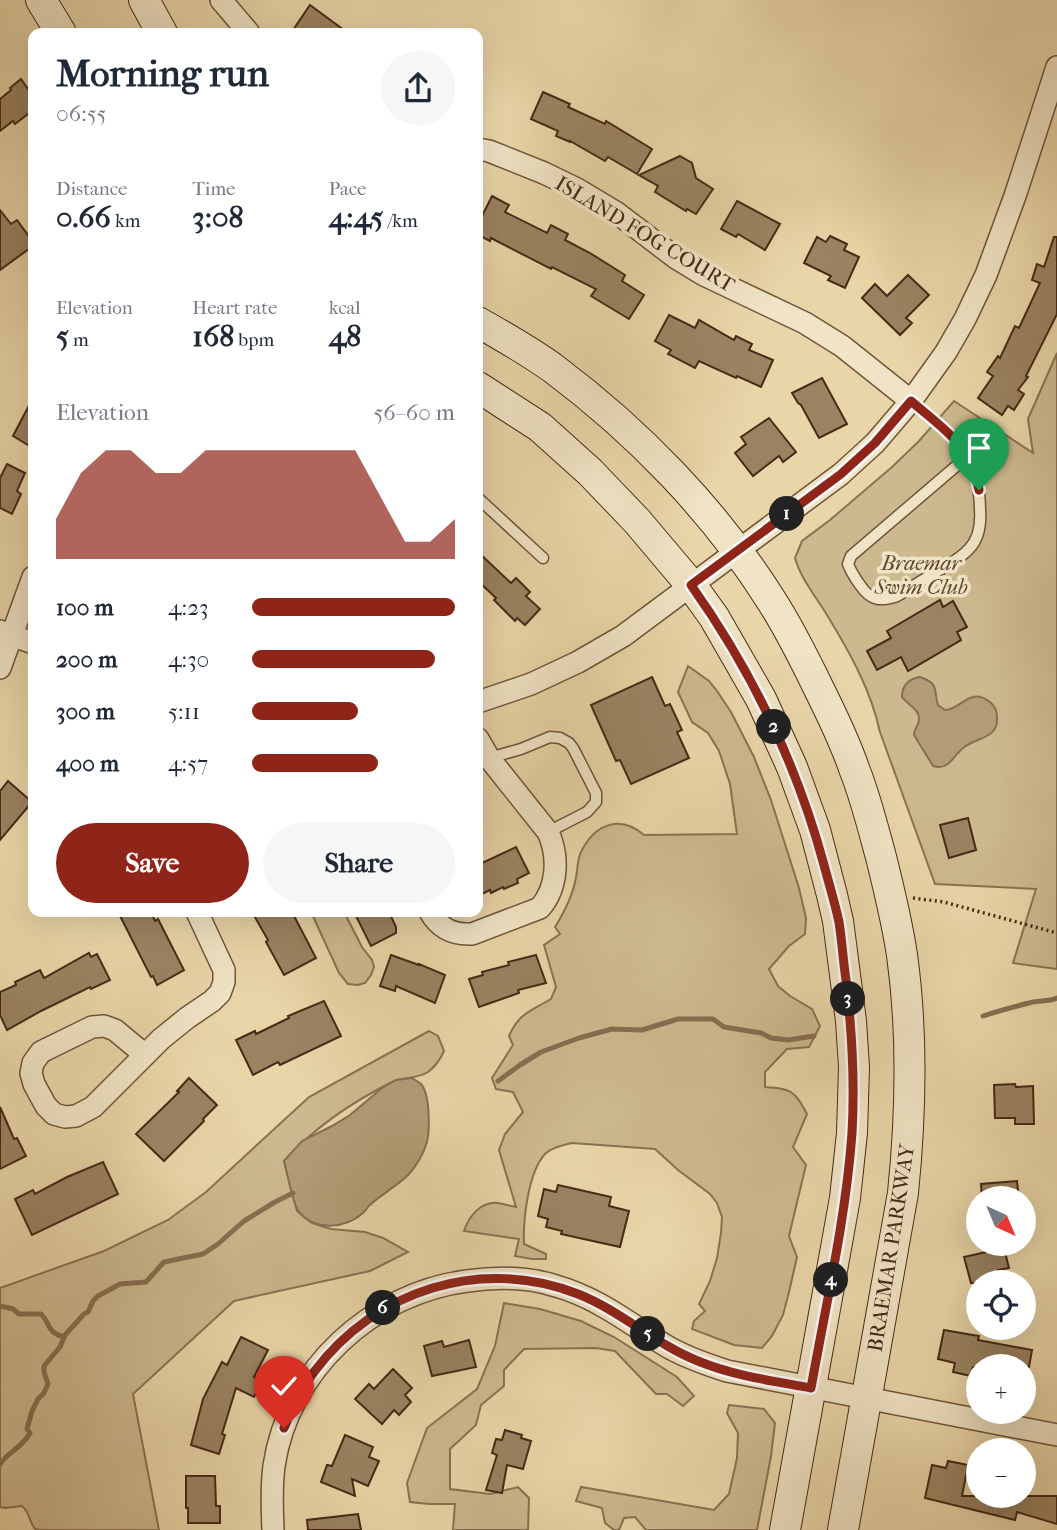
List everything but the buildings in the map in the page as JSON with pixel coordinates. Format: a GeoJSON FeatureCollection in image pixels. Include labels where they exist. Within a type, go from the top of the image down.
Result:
{"type":"FeatureCollection","features":[{"type":"Feature","properties":{"kind":"street"},"geometry":{"type":"LineString","coordinates":[[41,0],[58,28]]}},
{"type":"Feature","properties":{"kind":"street"},"geometry":{"type":"LineString","coordinates":[[144,0],[159,28]]}},
{"type":"Feature","properties":{"kind":"street"},"geometry":{"type":"LineString","coordinates":[[221,0],[245,28]]}},
{"type":"Feature","properties":{"kind":"street"},"geometry":{"type":"LineString","coordinates":[[483,700],[531,684],[578,662],[623,636],[841,474],[875,443],[911,401],[946,352],[965,319],[986,275],[1015,196],[1057,67]]}},
{"type":"Feature","properties":{"kind":"street","name":"ISLAND FOG COURT"},"geometry":{"type":"LineString","coordinates":[[483,150],[577,189],[617,213],[676,258],[704,275],[805,323],[842,346],[911,401]]}},
{"type":"Feature","properties":{"kind":"street","name":"BRAEMAR PARKWAY"},"geometry":{"type":"LineString","coordinates":[[483,325],[554,369],[614,418],[653,454],[737,552],[770,599],[799,649],[839,730],[856,771],[872,824],[902,955],[908,1016],[908,1143],[904,1193],[843,1530]]}},
{"type":"Feature","properties":{"kind":"street"},"geometry":{"type":"LineString","coordinates":[[483,390],[540,427],[590,472],[637,521],[691,585],[714,617],[761,699],[792,767],[815,830],[838,921],[854,1067],[852,1133],[845,1198],[785,1530]]}},
{"type":"Feature","properties":{"kind":"street"},"geometry":{"type":"LineString","coordinates":[[0,667],[6,633],[28,587]]}},
{"type":"Feature","properties":{"kind":"street"},"geometry":{"type":"LineString","coordinates":[[6,633],[28,641]]}},
{"type":"Feature","properties":{"kind":"street"},"geometry":{"type":"LineString","coordinates":[[434,917],[450,932],[472,934],[540,908],[547,900],[555,870],[554,845],[548,832],[483,760]]}},
{"type":"Feature","properties":{"kind":"street"},"geometry":{"type":"LineString","coordinates":[[145,1055],[115,1030],[104,1026],[92,1027],[41,1052],[33,1063],[31,1073],[46,1106],[54,1114],[76,1116],[93,1107],[145,1055],[161,1039],[212,1001],[220,993],[224,970],[199,917]]}},
{"type":"Feature","properties":{"kind":"street"},"geometry":{"type":"LineString","coordinates":[[274,1530],[271,1495],[274,1464],[284,1428],[312,1373],[355,1328],[375,1313],[425,1289],[451,1283],[520,1279],[554,1285],[582,1295],[615,1312],[665,1345],[726,1371],[1057,1435]]}},
{"type":"Feature","properties":{"kind":"lane"},"geometry":{"type":"LineString","coordinates":[[911,401],[956,440],[968,456],[976,474],[981,506],[978,535],[970,549],[956,560],[897,596],[888,599],[871,598],[851,572],[848,564],[851,556],[968,456]]}},
{"type":"Feature","properties":{"kind":"lane"},"geometry":{"type":"LineString","coordinates":[[483,503],[543,558]]}},
{"type":"Feature","properties":{"kind":"lane"},"geometry":{"type":"LineString","coordinates":[[483,760],[550,737],[569,743],[596,793],[596,802],[587,811],[548,832]]}},
{"type":"Feature","properties":{"kind":"path"},"geometry":{"type":"LineString","coordinates":[[890,894],[944,902],[1057,933]]}},
{"type":"Feature","properties":{"kind":"green space","name":"Braemar Swim Club"},"geometry":{"type":"Polygon","coordinates":[[[1057,353],[1057,969],[1013,963],[1036,889],[935,884],[865,686],[827,615],[805,581],[795,558],[802,541],[892,467],[954,401],[1033,453],[1028,419],[1057,353]]]}},
{"type":"Feature","properties":{"kind":"green space"},"geometry":{"type":"Polygon","coordinates":[[[688,666],[709,681],[731,712],[754,757],[771,800],[806,918],[805,934],[789,946],[769,969],[778,986],[812,1009],[820,1026],[809,1047],[787,1049],[765,1072],[765,1087],[791,1092],[807,1114],[793,1147],[806,1165],[789,1236],[797,1257],[783,1315],[762,1348],[734,1345],[692,1329],[694,1321],[705,1311],[699,1304],[717,1258],[722,1217],[710,1194],[655,1149],[572,1143],[546,1153],[531,1183],[524,1244],[546,1254],[546,1259],[515,1256],[519,1239],[464,1231],[472,1215],[486,1204],[498,1203],[516,1207],[499,1150],[505,1134],[523,1112],[513,1092],[496,1089],[492,1078],[513,1045],[509,1036],[517,1022],[526,1013],[551,999],[556,987],[544,945],[560,934],[555,927],[571,897],[579,856],[588,841],[602,828],[618,824],[627,825],[644,835],[737,834],[730,784],[719,751],[708,733],[692,722],[678,692],[688,666]]]}},
{"type":"Feature","properties":{"kind":"green space"},"geometry":{"type":"Polygon","coordinates":[[[313,917],[347,917],[374,967],[365,983],[358,985],[348,984],[339,973],[313,917]]]}},
{"type":"Feature","properties":{"kind":"green space"},"geometry":{"type":"Polygon","coordinates":[[[429,1031],[438,1036],[444,1051],[431,1070],[419,1076],[392,1082],[362,1098],[321,1127],[284,1161],[297,1211],[312,1223],[331,1229],[365,1232],[383,1238],[408,1252],[370,1271],[234,1301],[133,1394],[159,1530],[41,1530],[35,1529],[22,1506],[0,1507],[0,1288],[104,1251],[168,1220],[206,1192],[309,1097],[429,1031]]]}},
{"type":"Feature","properties":{"kind":"green space"},"geometry":{"type":"Polygon","coordinates":[[[504,1303],[540,1309],[581,1321],[614,1337],[677,1377],[694,1396],[683,1406],[667,1394],[656,1394],[615,1351],[596,1348],[524,1349],[504,1370],[504,1386],[481,1405],[476,1425],[450,1449],[450,1489],[490,1494],[518,1487],[529,1498],[528,1530],[453,1530],[455,1504],[410,1502],[407,1483],[427,1428],[477,1389],[495,1346],[504,1303]]]}},
{"type":"Feature","properties":{"kind":"green space"},"geometry":{"type":"Polygon","coordinates":[[[729,1405],[764,1409],[775,1423],[757,1530],[646,1530],[635,1517],[624,1518],[619,1530],[614,1530],[605,1523],[602,1508],[576,1501],[581,1487],[714,1510],[729,1494],[737,1458],[738,1433],[727,1413],[729,1405]]]}},
{"type":"Feature","properties":{"kind":"shaded area"},"geometry":{"type":"Polygon","coordinates":[[[920,677],[931,682],[938,705],[945,710],[977,696],[990,702],[996,711],[997,724],[991,734],[968,744],[943,766],[933,766],[914,735],[919,716],[902,697],[907,683],[920,677]]]}},
{"type":"Feature","properties":{"kind":"shaded area"},"geometry":{"type":"Polygon","coordinates":[[[412,1078],[424,1089],[429,1121],[427,1142],[414,1168],[364,1212],[348,1222],[330,1226],[306,1218],[295,1203],[284,1161],[302,1141],[350,1115],[382,1088],[396,1080],[412,1078]]]}},
{"type":"Feature","properties":{"kind":"waterway"},"geometry":{"type":"LineString","coordinates":[[983,1016],[1057,998]]}},
{"type":"Feature","properties":{"kind":"waterway"},"geometry":{"type":"LineString","coordinates":[[498,1081],[541,1052],[579,1038],[612,1029],[642,1030],[678,1019],[713,1019],[724,1027],[761,1033],[771,1038],[788,1040],[814,1036]]}},
{"type":"Feature","properties":{"kind":"waterway"},"geometry":{"type":"LineString","coordinates":[[0,1464],[30,1433],[27,1429],[32,1411],[48,1384],[44,1366],[60,1347],[65,1335],[88,1312],[98,1296],[120,1284],[146,1282],[164,1262],[203,1254],[244,1221],[293,1193]]}},
{"type":"Feature","properties":{"kind":"waterway"},"geometry":{"type":"LineString","coordinates":[[0,1306],[13,1309],[19,1314],[41,1314],[51,1330],[64,1337]]}},
{"type":"Feature","properties":{"kind":"route"},"geometry":{"type":"LineString","coordinates":[[284,1428],[312,1373],[355,1328],[375,1313],[425,1289],[485,1279],[520,1279],[554,1285],[582,1295],[615,1312],[665,1345],[698,1361],[726,1371],[811,1388],[845,1198],[852,1133],[854,1067],[851,1021],[838,921],[815,830],[792,767],[761,699],[714,617],[691,585],[841,474],[875,443],[911,401],[956,440],[972,464],[979,490]]}}]}
